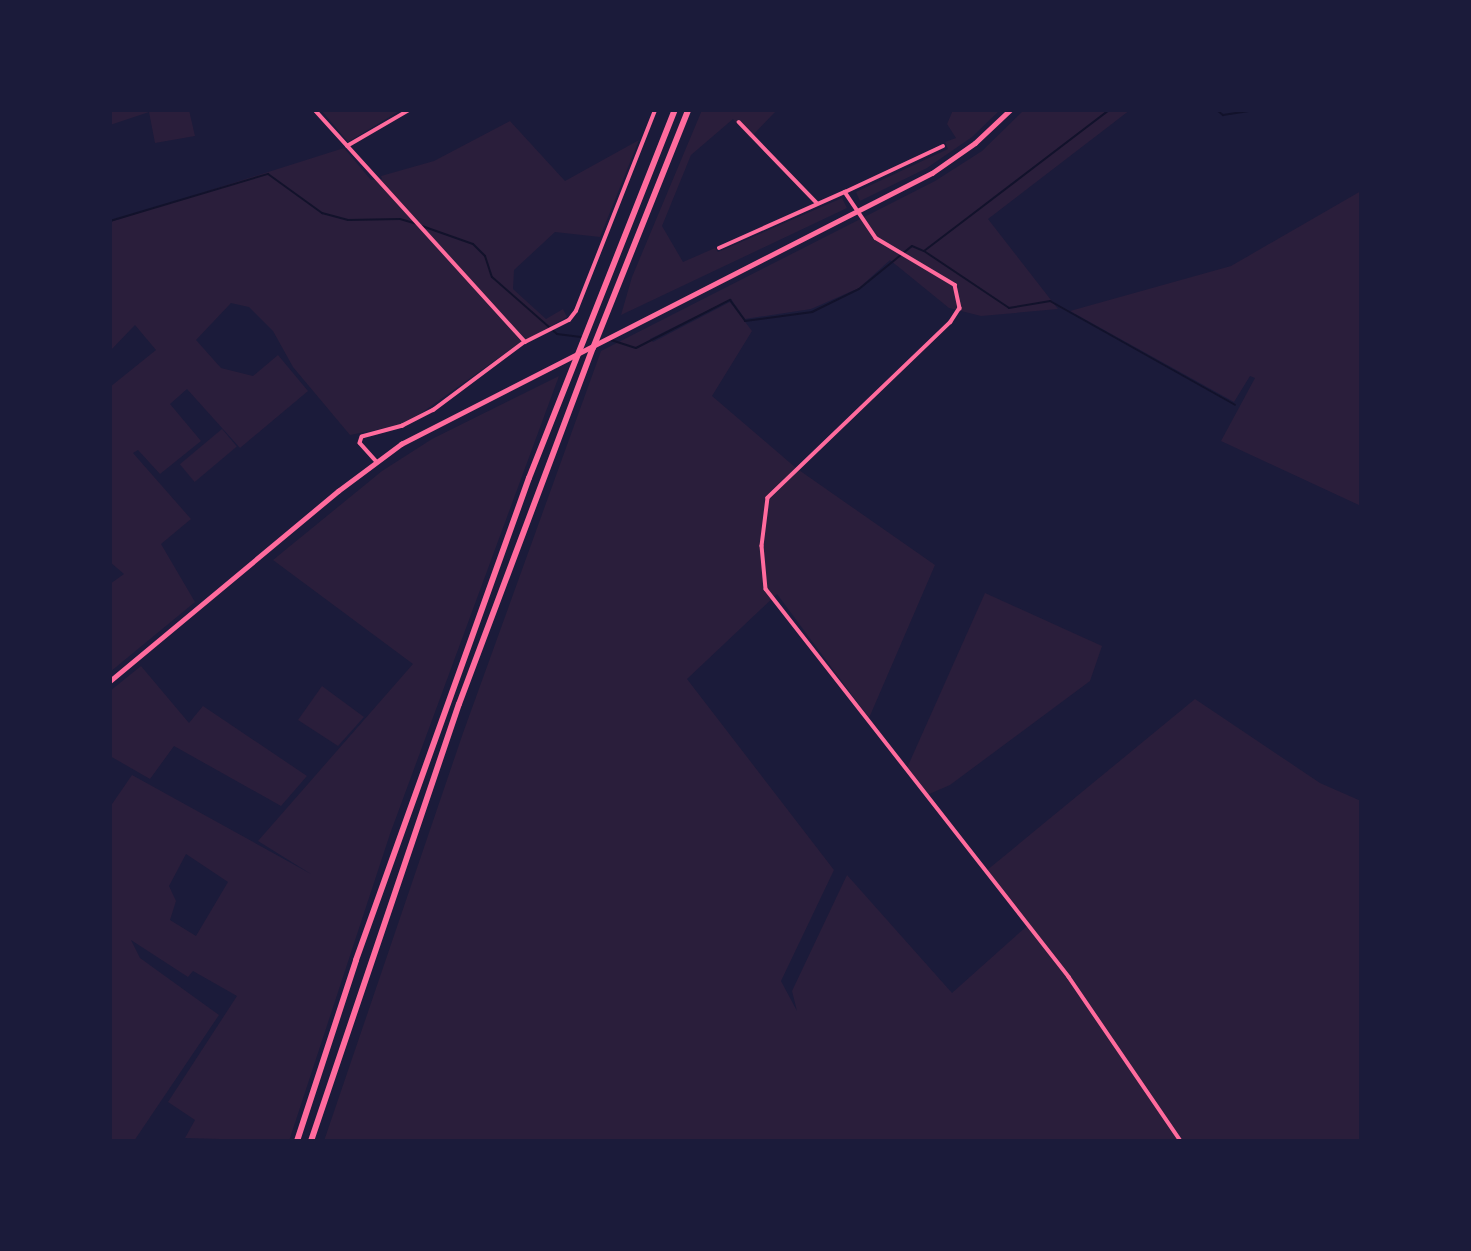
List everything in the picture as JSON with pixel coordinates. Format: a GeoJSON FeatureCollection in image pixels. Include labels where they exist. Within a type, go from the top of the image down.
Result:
{"type":"FeatureCollection","features":[{"type":"Feature","properties":{"kind":"highway"},"geometry":{"type":"LineString","coordinates":[[297,1141],[447,702],[586,332],[675,110]]}},
{"type":"Feature","properties":{"kind":"highway"},"geometry":{"type":"LineString","coordinates":[[311,1141],[454,717],[597,335],[688,110]]}},
{"type":"Feature","properties":{"kind":"street"},"geometry":{"type":"LineString","coordinates":[[315,110],[430,242],[525,342]]}},
{"type":"Feature","properties":{"kind":"street"},"geometry":{"type":"LineString","coordinates":[[347,146],[409,110]]}},
{"type":"Feature","properties":{"kind":"street"},"geometry":{"type":"LineString","coordinates":[[376,461],[360,443],[362,437],[403,426],[434,410],[525,342],[557,327],[576,311],[655,110]]}},
{"type":"Feature","properties":{"kind":"street"},"geometry":{"type":"LineString","coordinates":[[110,681],[376,461],[540,371],[932,173],[975,143],[1010,110]]}},
{"type":"Feature","properties":{"kind":"street"},"geometry":{"type":"LineString","coordinates":[[739,122],[817,204]]}},
{"type":"Feature","properties":{"kind":"street"},"geometry":{"type":"LineString","coordinates":[[719,248],[943,146]]}},
{"type":"Feature","properties":{"kind":"street"},"geometry":{"type":"LineString","coordinates":[[845,192],[876,238],[955,285],[960,296],[959,311],[768,498],[762,546],[766,589],[920,791],[1069,977],[1181,1141]]}},
{"type":"Feature","properties":{"kind":"shaded area"},"geometry":{"type":"Polygon","coordinates":[[[110,110],[189,110],[195,136],[155,143],[149,112],[110,125],[110,110]]]}},
{"type":"Feature","properties":{"kind":"shaded area"},"geometry":{"type":"Polygon","coordinates":[[[321,110],[401,110],[348,142],[321,110]]]}},
{"type":"Feature","properties":{"kind":"shaded area"},"geometry":{"type":"Polygon","coordinates":[[[702,110],[777,110],[750,138],[733,119],[691,155],[662,226],[683,262],[715,248],[718,252],[842,198],[847,208],[621,315],[632,277],[702,110]]]}},
{"type":"Feature","properties":{"kind":"shaded area"},"geometry":{"type":"Polygon","coordinates":[[[953,110],[1000,110],[972,137],[927,168],[860,201],[856,192],[948,149],[945,142],[956,138],[947,124],[953,110]]]}},
{"type":"Feature","properties":{"kind":"shaded area"},"geometry":{"type":"Polygon","coordinates":[[[1024,110],[1108,110],[979,208],[1111,110],[1130,110],[988,219],[1058,309],[981,316],[949,308],[890,260],[859,288],[811,309],[745,319],[731,299],[650,339],[653,342],[730,302],[752,331],[712,396],[796,468],[935,565],[869,718],[777,594],[687,679],[834,870],[781,981],[797,1011],[792,991],[847,875],[952,993],[1028,925],[986,871],[1195,699],[1320,783],[1361,801],[1361,1141],[324,1141],[463,733],[601,351],[935,181],[982,151],[1024,110]]]}},
{"type":"Feature","properties":{"kind":"shaded area"},"geometry":{"type":"Polygon","coordinates":[[[510,121],[565,181],[639,140],[600,237],[555,232],[514,270],[513,289],[546,319],[563,309],[567,317],[514,347],[406,424],[350,435],[293,367],[273,331],[249,307],[231,303],[196,340],[221,368],[253,376],[278,355],[308,391],[240,448],[187,389],[170,404],[201,441],[160,474],[138,450],[133,453],[191,519],[161,544],[195,602],[110,672],[110,584],[124,574],[110,562],[110,387],[156,350],[135,325],[110,351],[110,222],[344,148],[371,180],[382,179],[381,176],[434,161],[510,121]]]}},
{"type":"Feature","properties":{"kind":"shaded area"},"geometry":{"type":"Polygon","coordinates":[[[1361,191],[1361,506],[1221,441],[1255,378],[1250,376],[1234,402],[1070,311],[1231,266],[1361,191]]]}},
{"type":"Feature","properties":{"kind":"shaded area"},"geometry":{"type":"Polygon","coordinates":[[[559,376],[390,834],[289,1141],[185,1138],[195,1120],[168,1102],[237,996],[193,971],[188,977],[131,940],[140,958],[219,1015],[134,1141],[110,1141],[110,807],[132,775],[311,874],[258,841],[413,664],[273,560],[382,471],[432,439],[559,376]],[[186,854],[169,886],[176,901],[170,920],[196,936],[228,882],[186,854]]]}},
{"type":"Feature","properties":{"kind":"shaded area"},"geometry":{"type":"Polygon","coordinates":[[[222,429],[237,447],[195,482],[180,464],[222,429]]]}},
{"type":"Feature","properties":{"kind":"shaded area"},"geometry":{"type":"Polygon","coordinates":[[[985,593],[1102,646],[1090,681],[950,785],[927,795],[907,768],[985,593]]]}},
{"type":"Feature","properties":{"kind":"shaded area"},"geometry":{"type":"Polygon","coordinates":[[[141,666],[189,723],[203,706],[307,776],[281,806],[174,746],[150,779],[110,756],[110,691],[141,666]]]}},
{"type":"Feature","properties":{"kind":"shaded area"},"geometry":{"type":"Polygon","coordinates":[[[322,686],[364,717],[338,746],[298,720],[322,686]]]}},
{"type":"Feature","properties":{"kind":"waterway"},"geometry":{"type":"LineString","coordinates":[[611,340],[636,348],[730,300],[745,321],[812,312],[859,289],[912,246],[924,251],[1109,110]]}},
{"type":"Feature","properties":{"kind":"waterway"},"geometry":{"type":"LineString","coordinates":[[1217,110],[1223,115],[1254,110]]}},
{"type":"Feature","properties":{"kind":"waterway"},"geometry":{"type":"LineString","coordinates":[[110,221],[268,174],[322,213],[348,220],[400,219],[417,224]]}},
{"type":"Feature","properties":{"kind":"waterway"},"geometry":{"type":"LineString","coordinates":[[422,226],[473,244],[485,256],[492,277],[557,334],[581,337]]}},
{"type":"Feature","properties":{"kind":"waterway"},"geometry":{"type":"LineString","coordinates":[[924,251],[1009,308],[1050,301],[1235,405]]}}]}
